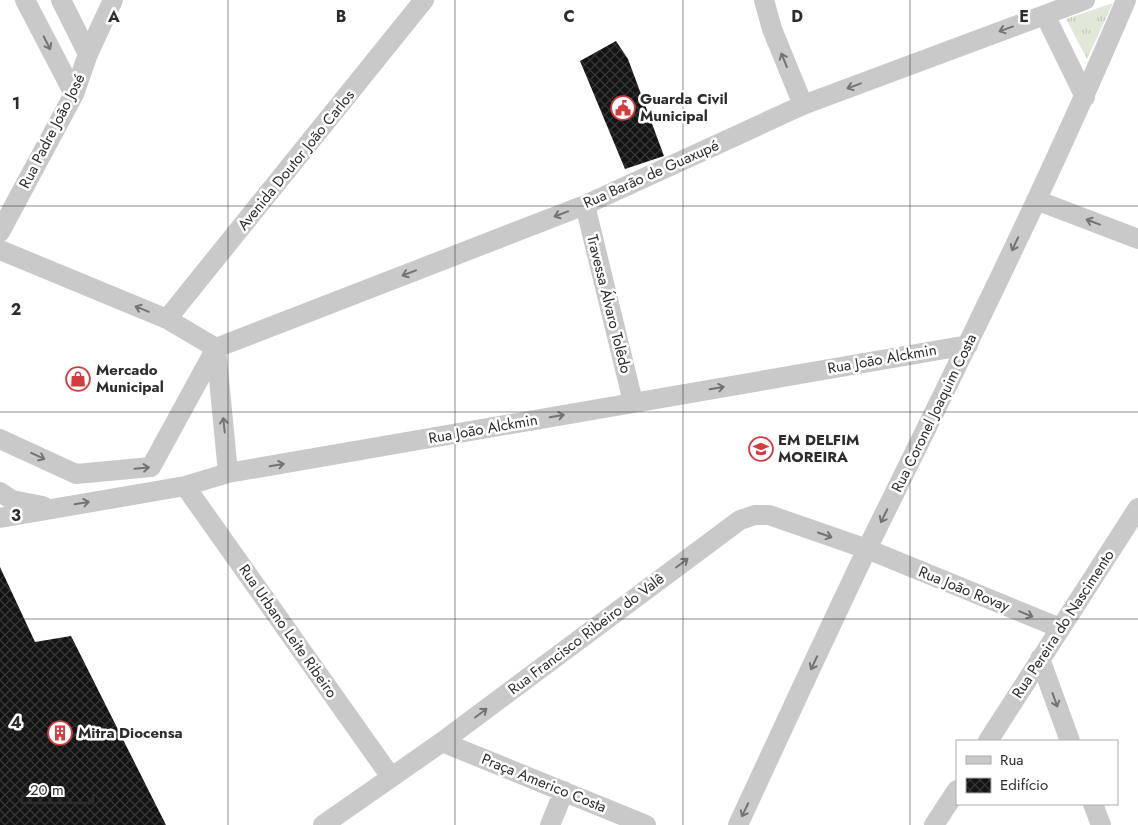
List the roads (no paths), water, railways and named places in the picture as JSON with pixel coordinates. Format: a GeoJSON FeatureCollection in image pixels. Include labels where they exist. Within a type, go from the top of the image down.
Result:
{"type":"FeatureCollection","features":[{"type":"Feature","properties":{"kind":"street"},"geometry":{"type":"LineString","coordinates":[[25,0],[74,94]]}},
{"type":"Feature","properties":{"kind":"street"},"geometry":{"type":"LineString","coordinates":[[61,0],[88,54]]}},
{"type":"Feature","properties":{"kind":"street","name":"Rua Padre João José"},"geometry":{"type":"LineString","coordinates":[[0,232],[74,94],[88,54],[113,0]]}},
{"type":"Feature","properties":{"kind":"street","name":"Avenida Doutor João Carlos"},"geometry":{"type":"LineString","coordinates":[[167,319],[424,0]]}},
{"type":"Feature","properties":{"kind":"street"},"geometry":{"type":"LineString","coordinates":[[764,0],[772,29],[803,105]]}},
{"type":"Feature","properties":{"kind":"street","name":"Rua Barão de Guaxupé"},"geometry":{"type":"LineString","coordinates":[[216,348],[585,205],[803,105],[1084,0]]}},
{"type":"Feature","properties":{"kind":"street","name":"Rua Coronel Joaquim Costa"},"geometry":{"type":"LineString","coordinates":[[738,825],[867,549],[968,345],[1085,97],[1126,0]]}},
{"type":"Feature","properties":{"kind":"street"},"geometry":{"type":"LineString","coordinates":[[1045,15],[1085,97]]}},
{"type":"Feature","properties":{"kind":"street"},"geometry":{"type":"LineString","coordinates":[[1036,200],[1138,239]]}},
{"type":"Feature","properties":{"kind":"street","name":"Travessa Álvaro Tolêdo"},"geometry":{"type":"LineString","coordinates":[[585,205],[633,402]]}},
{"type":"Feature","properties":{"kind":"street"},"geometry":{"type":"LineString","coordinates":[[0,250],[167,319],[216,348]]}},
{"type":"Feature","properties":{"kind":"street","name":"Rua João Alckmin"},"geometry":{"type":"LineString","coordinates":[[0,518],[185,486],[228,473],[968,345]]}},
{"type":"Feature","properties":{"kind":"street"},"geometry":{"type":"LineString","coordinates":[[0,439],[76,474],[151,467],[216,348]]}},
{"type":"Feature","properties":{"kind":"street"},"geometry":{"type":"LineString","coordinates":[[216,348],[228,473]]}},
{"type":"Feature","properties":{"kind":"street","name":"Rua Urbano Leite Ribeiro"},"geometry":{"type":"LineString","coordinates":[[185,486],[391,777]]}},
{"type":"Feature","properties":{"kind":"street"},"geometry":{"type":"LineString","coordinates":[[0,492],[12,500],[53,508]]}},
{"type":"Feature","properties":{"kind":"street","name":"Rua Pereira do Nascimento"},"geometry":{"type":"LineString","coordinates":[[989,740],[1138,508]]}},
{"type":"Feature","properties":{"kind":"street","name":"Rua Francisco Ribeiro do Valê"},"geometry":{"type":"LineString","coordinates":[[323,825],[442,742],[740,520],[754,515],[769,516],[867,549]]}},
{"type":"Feature","properties":{"kind":"street","name":"Rua João Rovay"},"geometry":{"type":"LineString","coordinates":[[867,549],[1060,628]]}},
{"type":"Feature","properties":{"kind":"street"},"geometry":{"type":"LineString","coordinates":[[1040,659],[1070,740]]}},
{"type":"Feature","properties":{"kind":"street","name":"Praça Americo Costa"},"geometry":{"type":"LineString","coordinates":[[442,742],[646,825]]}},
{"type":"Feature","properties":{"kind":"street"},"geometry":{"type":"LineString","coordinates":[[550,825],[564,791]]}},
{"type":"Feature","properties":{"kind":"street"},"geometry":{"type":"LineString","coordinates":[[934,825],[956,792]]}},
{"type":"Feature","properties":{"kind":"street"},"geometry":{"type":"LineString","coordinates":[[1093,805],[1101,825]]}},
{"type":"Feature","properties":{"kind":"place","name":"Guarda Civil Municipal"},"geometry":{"type":"Point","coordinates":[623,108]}},
{"type":"Feature","properties":{"kind":"place","name":"Mercado Municipal"},"geometry":{"type":"Point","coordinates":[78,379]}},
{"type":"Feature","properties":{"kind":"place","name":"EM DELFIM MOREIRA"},"geometry":{"type":"Point","coordinates":[761,449]}},
{"type":"Feature","properties":{"kind":"place","name":"Mitra Diocensa"},"geometry":{"type":"Point","coordinates":[60,733]}}]}
